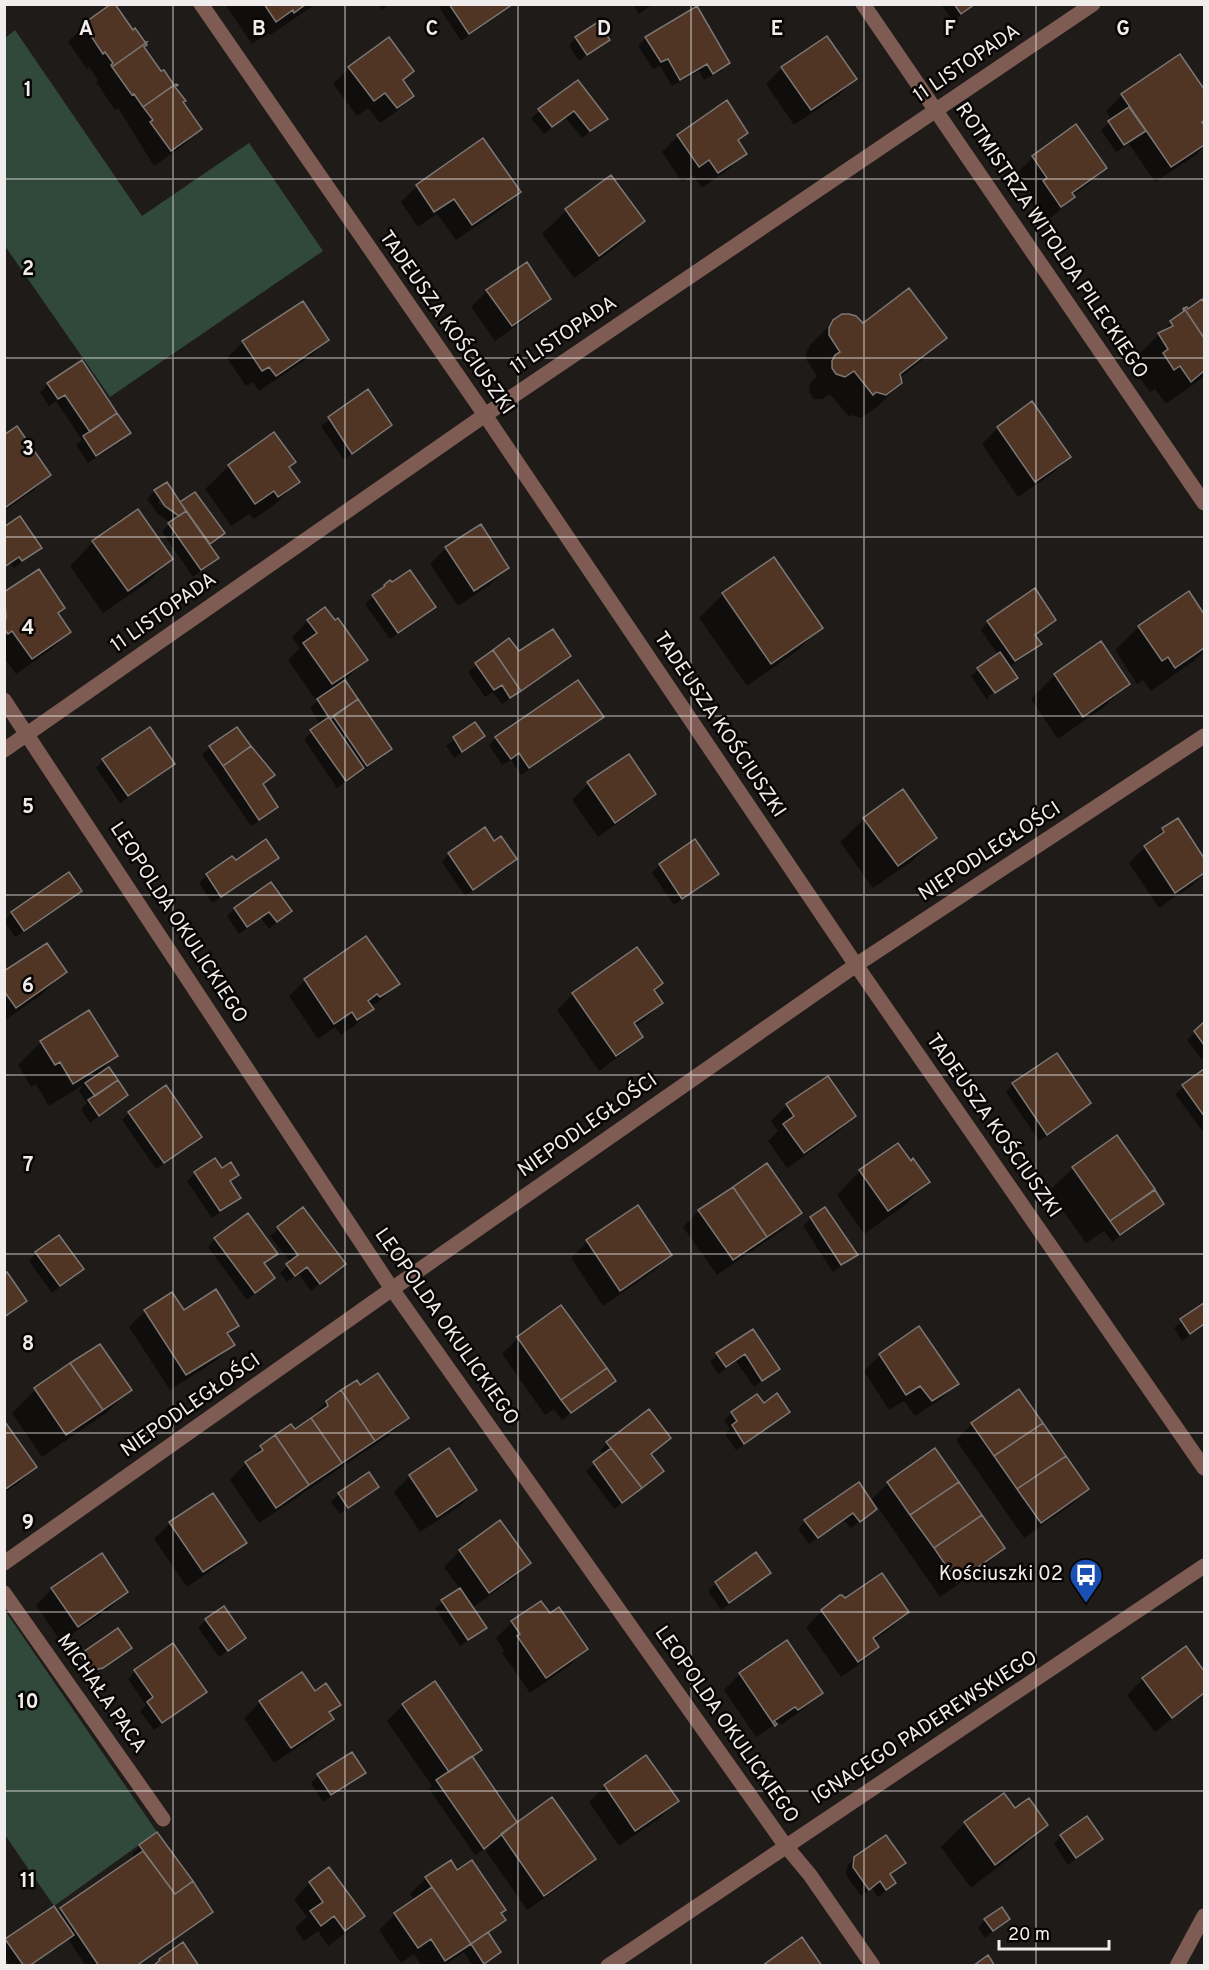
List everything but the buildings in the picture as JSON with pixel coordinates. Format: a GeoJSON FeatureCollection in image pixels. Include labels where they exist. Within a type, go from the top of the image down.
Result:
{"type":"FeatureCollection","features":[{"type":"Feature","properties":{"kind":"street","name":"TADEUSZA KOŚCIUSZKI"},"geometry":{"type":"LineString","coordinates":[[201,4],[485,415],[856,965],[1204,1468]]}},
{"type":"Feature","properties":{"kind":"street","name":"ROTMISTRZA WITOLDA PILECKIEGO"},"geometry":{"type":"LineString","coordinates":[[863,4],[1204,503]]}},
{"type":"Feature","properties":{"kind":"street","name":"11 LISTOPADA"},"geometry":{"type":"LineString","coordinates":[[4,750],[485,415],[1093,4]]}},
{"type":"Feature","properties":{"kind":"street","name":"LEOPOLDA OKULICKIEGO"},"geometry":{"type":"LineString","coordinates":[[4,700],[392,1289],[785,1845],[810,1875],[873,1965]]}},
{"type":"Feature","properties":{"kind":"street","name":"NIEPODLEGŁOŚCI"},"geometry":{"type":"LineString","coordinates":[[4,1563],[856,965],[1204,736]]}},
{"type":"Feature","properties":{"kind":"street","name":"IGNACEGO PADEREWSKIEGO"},"geometry":{"type":"LineString","coordinates":[[608,1965],[1204,1566]]}},
{"type":"Feature","properties":{"kind":"street","name":"MICHAŁA PACA"},"geometry":{"type":"LineString","coordinates":[[4,1593],[163,1820]]}},
{"type":"Feature","properties":{"kind":"street"},"geometry":{"type":"LineString","coordinates":[[1177,1965],[1204,1916]]}},
{"type":"Feature","properties":{"kind":"green space"},"geometry":{"type":"Polygon","coordinates":[[[15,30],[142,216],[249,143],[323,251],[110,397],[5,246],[5,38],[15,30]]]}},
{"type":"Feature","properties":{"kind":"green space"},"geometry":{"type":"Polygon","coordinates":[[[4,1609],[157,1832],[54,1906],[5,1835],[4,1609]]]}},
{"type":"Feature","properties":{"kind":"place","name":"Kościuszki 02"},"geometry":{"type":"Point","coordinates":[1086,1604]}}]}
